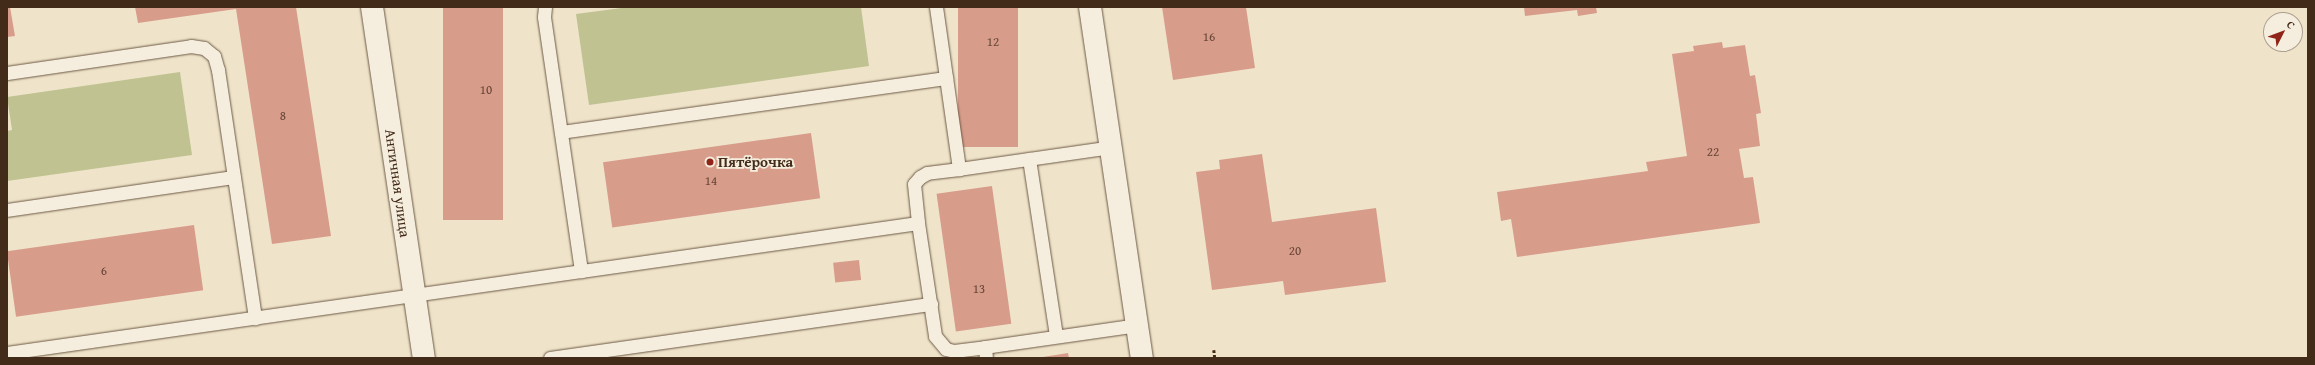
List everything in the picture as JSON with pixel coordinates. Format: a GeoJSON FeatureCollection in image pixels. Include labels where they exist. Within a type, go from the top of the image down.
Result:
{"type":"FeatureCollection","features":[{"type":"Feature","properties":{"kind":"street","name":"Античная улица"},"geometry":{"type":"LineString","coordinates":[[372,7],[424,358]]}},
{"type":"Feature","properties":{"kind":"street"},"geometry":{"type":"LineString","coordinates":[[1090,7],[1142,358]]}},
{"type":"Feature","properties":{"kind":"lane"},"geometry":{"type":"LineString","coordinates":[[545,7],[581,272]]}},
{"type":"Feature","properties":{"kind":"lane"},"geometry":{"type":"LineString","coordinates":[[936,7],[959,169]]}},
{"type":"Feature","properties":{"kind":"lane"},"geometry":{"type":"LineString","coordinates":[[7,73],[191,46],[204,48],[214,56],[218,70],[255,318]]}},
{"type":"Feature","properties":{"kind":"lane"},"geometry":{"type":"LineString","coordinates":[[561,132],[946,78]]}},
{"type":"Feature","properties":{"kind":"lane"},"geometry":{"type":"LineString","coordinates":[[1111,147],[928,173],[920,177],[914,184],[918,224],[935,336],[946,349],[954,351],[986,352],[1056,336],[1138,325]]}},
{"type":"Feature","properties":{"kind":"lane"},"geometry":{"type":"LineString","coordinates":[[1029,159],[1056,336]]}},
{"type":"Feature","properties":{"kind":"lane"},"geometry":{"type":"LineString","coordinates":[[7,210],[234,176]]}},
{"type":"Feature","properties":{"kind":"lane"},"geometry":{"type":"LineString","coordinates":[[7,353],[918,224]]}},
{"type":"Feature","properties":{"kind":"lane"},"geometry":{"type":"LineString","coordinates":[[550,358],[593,355],[931,304]]}},
{"type":"Feature","properties":{"kind":"path"},"geometry":{"type":"LineString","coordinates":[[1214,350],[1215,358]]}},
{"type":"Feature","properties":{"kind":"green space"},"geometry":{"type":"Polygon","coordinates":[[[629,7],[861,7],[869,66],[589,105],[576,14],[629,7]]]}},
{"type":"Feature","properties":{"kind":"green space"},"geometry":{"type":"Polygon","coordinates":[[[180,72],[192,155],[7,181],[7,131],[12,130],[7,97],[180,72]]]}},
{"type":"Feature","properties":{"kind":"building"},"geometry":{"type":"Polygon","coordinates":[[[7,7],[10,7],[15,36],[7,37],[7,7]]]}},
{"type":"Feature","properties":{"kind":"building"},"geometry":{"type":"Polygon","coordinates":[[[135,7],[296,7],[331,236],[272,244],[236,9],[138,23],[135,7]]]}},
{"type":"Feature","properties":{"kind":"building"},"geometry":{"type":"Polygon","coordinates":[[[443,7],[503,7],[503,220],[443,220],[443,7]]]}},
{"type":"Feature","properties":{"kind":"building"},"geometry":{"type":"Polygon","coordinates":[[[958,7],[1018,7],[1018,147],[958,147],[958,7]]]}},
{"type":"Feature","properties":{"kind":"building"},"geometry":{"type":"Polygon","coordinates":[[[1162,7],[1246,7],[1255,68],[1173,80],[1162,7]]]}},
{"type":"Feature","properties":{"kind":"building"},"geometry":{"type":"Polygon","coordinates":[[[1524,7],[1596,7],[1597,13],[1578,16],[1577,10],[1525,16],[1524,7]]]}},
{"type":"Feature","properties":{"kind":"building"},"geometry":{"type":"Polygon","coordinates":[[[1722,42],[1723,48],[1745,45],[1750,76],[1755,75],[1761,113],[1756,114],[1760,146],[1739,149],[1744,178],[1753,177],[1760,223],[1517,257],[1511,219],[1501,221],[1497,192],[1648,171],[1646,162],[1687,156],[1672,54],[1694,51],[1693,46],[1722,42]]]}},
{"type":"Feature","properties":{"kind":"building"},"geometry":{"type":"Polygon","coordinates":[[[811,133],[820,198],[612,228],[603,162],[811,133]]]}},
{"type":"Feature","properties":{"kind":"building"},"geometry":{"type":"Polygon","coordinates":[[[1262,154],[1272,222],[1376,208],[1386,282],[1285,295],[1283,281],[1212,290],[1196,172],[1220,169],[1219,160],[1262,154]]]}},
{"type":"Feature","properties":{"kind":"building"},"geometry":{"type":"Polygon","coordinates":[[[992,186],[1011,324],[956,331],[937,194],[992,186]]]}},
{"type":"Feature","properties":{"kind":"building"},"geometry":{"type":"Polygon","coordinates":[[[194,225],[203,290],[16,317],[7,251],[194,225]]]}},
{"type":"Feature","properties":{"kind":"building"},"geometry":{"type":"Polygon","coordinates":[[[859,260],[861,280],[835,283],[833,263],[859,260]]]}},
{"type":"Feature","properties":{"kind":"building"},"geometry":{"type":"Polygon","coordinates":[[[1068,353],[1069,358],[1043,358],[1043,357],[1068,353]]]}},
{"type":"Feature","properties":{"kind":"place","name":"Пятёрочка"},"geometry":{"type":"Point","coordinates":[710,162]}}]}
